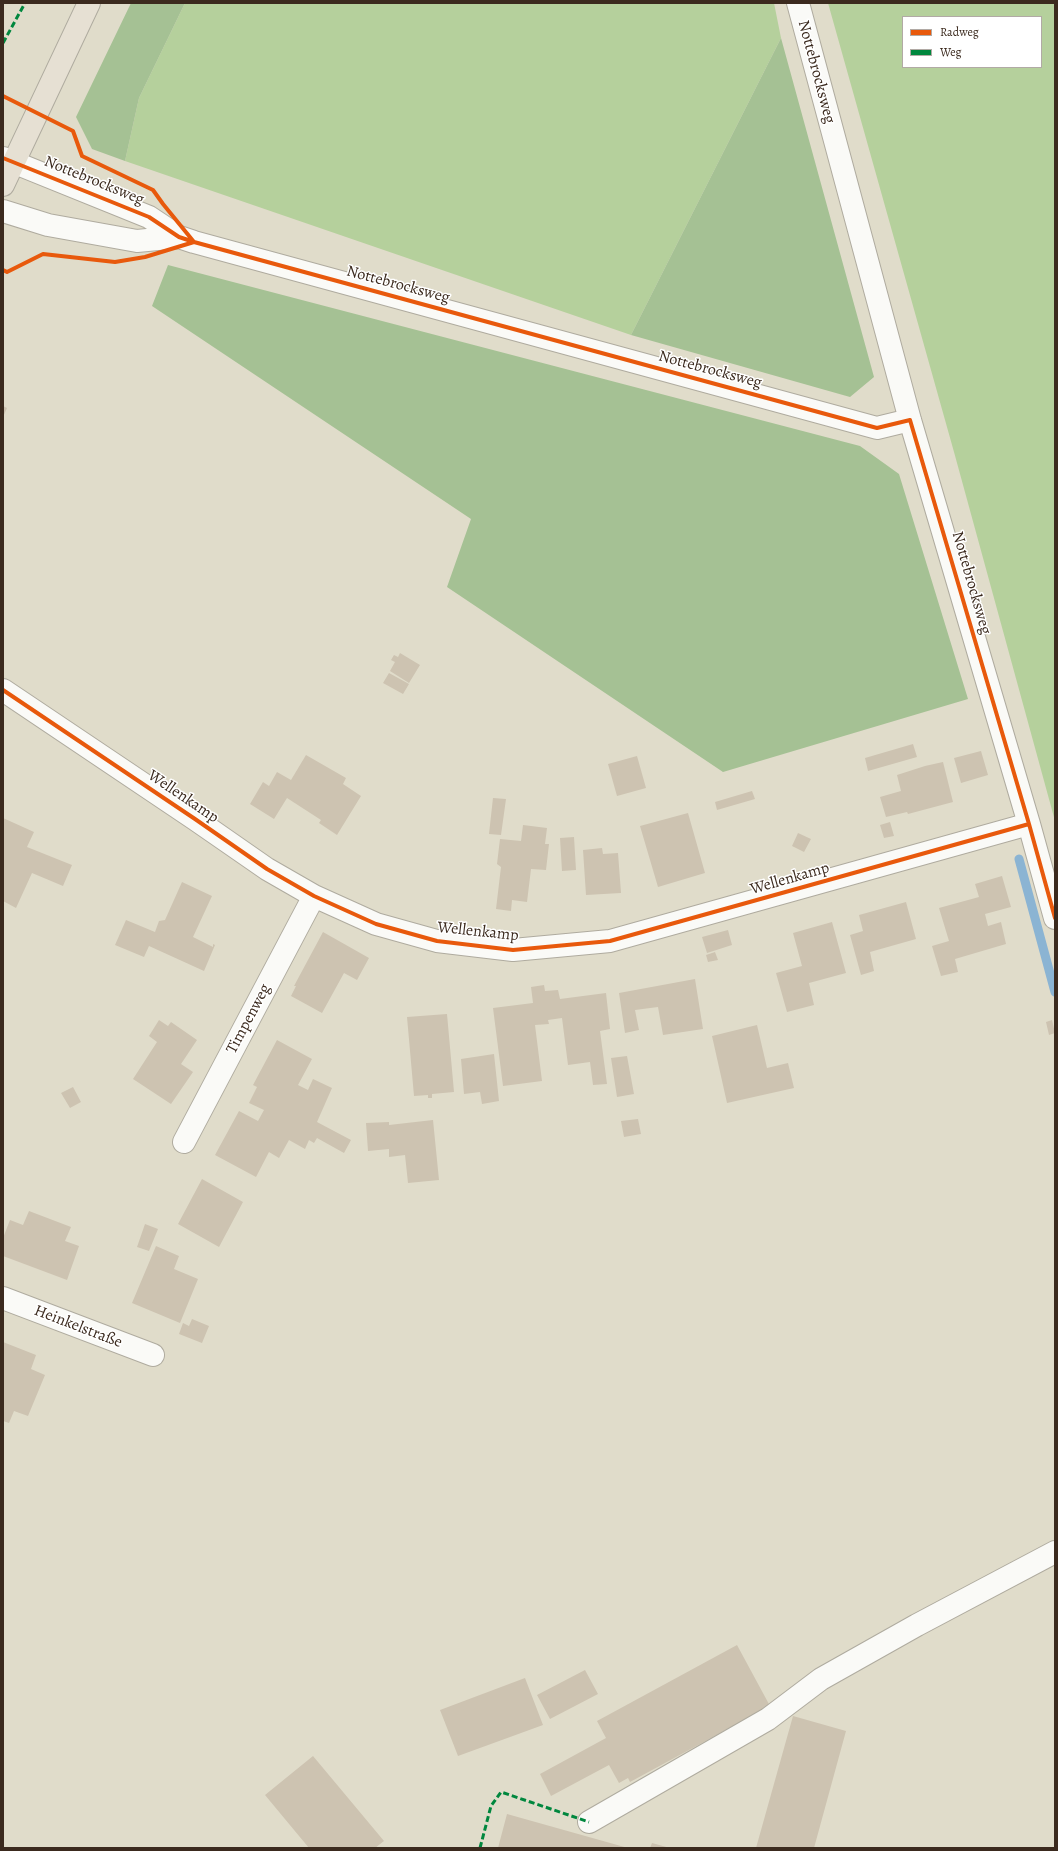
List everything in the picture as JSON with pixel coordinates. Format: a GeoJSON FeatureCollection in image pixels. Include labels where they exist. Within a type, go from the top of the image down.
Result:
{"type":"FeatureCollection","features":[{"type":"Feature","properties":{"kind":"main road"},"geometry":{"type":"LineString","coordinates":[[3,185],[9,160],[90,3]]}},
{"type":"Feature","properties":{"kind":"street","name":"Nottebrocksweg"},"geometry":{"type":"LineString","coordinates":[[798,3],[910,420],[1029,824],[1055,918]]}},
{"type":"Feature","properties":{"kind":"street","name":"Nottebrocksweg"},"geometry":{"type":"LineString","coordinates":[[9,160],[149,217],[179,237],[877,428],[910,420]]}},
{"type":"Feature","properties":{"kind":"street","name":"Nottebrocksweg"},"geometry":{"type":"LineString","coordinates":[[3,211],[48,225],[137,241],[179,237]]}},
{"type":"Feature","properties":{"kind":"street","name":"Wellenkamp"},"geometry":{"type":"LineString","coordinates":[[5,697],[267,870],[314,896],[376,924],[437,941],[512,950],[610,941],[1029,824]]}},
{"type":"Feature","properties":{"kind":"street","name":"Timpenweg"},"geometry":{"type":"LineString","coordinates":[[184,1142],[314,896]]}},
{"type":"Feature","properties":{"kind":"street","name":"Heinkelstraße"},"geometry":{"type":"LineString","coordinates":[[3,1298],[153,1355]]}},
{"type":"Feature","properties":{"kind":"street"},"geometry":{"type":"LineString","coordinates":[[589,1822],[768,1719],[821,1679],[917,1624],[1055,1552]]}},
{"type":"Feature","properties":{"kind":"green space"},"geometry":{"type":"Polygon","coordinates":[[[131,3],[185,3],[139,98],[125,161],[92,149],[76,117],[131,3]]]}},
{"type":"Feature","properties":{"kind":"green space"},"geometry":{"type":"Polygon","coordinates":[[[185,3],[774,3],[781,38],[631,335],[125,161],[139,98],[185,3]]]}},
{"type":"Feature","properties":{"kind":"green space"},"geometry":{"type":"Polygon","coordinates":[[[828,3],[1055,3],[1055,821],[954,452],[828,3]]]}},
{"type":"Feature","properties":{"kind":"green space"},"geometry":{"type":"Polygon","coordinates":[[[781,38],[874,377],[850,397],[631,335],[781,38]]]}},
{"type":"Feature","properties":{"kind":"green space"},"geometry":{"type":"Polygon","coordinates":[[[168,265],[860,446],[899,474],[968,699],[723,772],[447,587],[471,519],[152,306],[168,265]]]}},
{"type":"Feature","properties":{"kind":"building"},"geometry":{"type":"Polygon","coordinates":[[[3,406],[7,408],[3,417],[3,406]]]}},
{"type":"Feature","properties":{"kind":"building"},"geometry":{"type":"Polygon","coordinates":[[[400,653],[420,665],[409,683],[390,671],[395,662],[391,660],[394,655],[398,657],[400,653]]]}},
{"type":"Feature","properties":{"kind":"building"},"geometry":{"type":"Polygon","coordinates":[[[389,673],[409,684],[403,694],[383,683],[389,673]]]}},
{"type":"Feature","properties":{"kind":"building"},"geometry":{"type":"Polygon","coordinates":[[[913,744],[917,757],[868,771],[865,758],[913,744]]]}},
{"type":"Feature","properties":{"kind":"building"},"geometry":{"type":"Polygon","coordinates":[[[981,751],[988,775],[961,783],[954,758],[981,751]]]}},
{"type":"Feature","properties":{"kind":"building"},"geometry":{"type":"Polygon","coordinates":[[[306,755],[346,778],[343,784],[361,796],[337,835],[319,823],[321,820],[287,798],[274,819],[250,804],[263,782],[269,786],[277,772],[291,780],[306,755]]]}},
{"type":"Feature","properties":{"kind":"building"},"geometry":{"type":"Polygon","coordinates":[[[637,756],[646,788],[617,796],[608,764],[637,756]]]}},
{"type":"Feature","properties":{"kind":"building"},"geometry":{"type":"Polygon","coordinates":[[[943,762],[953,802],[908,814],[907,812],[886,817],[880,797],[901,791],[897,775],[943,762]]]}},
{"type":"Feature","properties":{"kind":"building"},"geometry":{"type":"Polygon","coordinates":[[[752,791],[755,799],[717,810],[715,802],[752,791]]]}},
{"type":"Feature","properties":{"kind":"building"},"geometry":{"type":"Polygon","coordinates":[[[493,798],[506,799],[501,835],[489,834],[493,798]]]}},
{"type":"Feature","properties":{"kind":"building"},"geometry":{"type":"Polygon","coordinates":[[[688,813],[705,873],[658,887],[640,826],[688,813]]]}},
{"type":"Feature","properties":{"kind":"building"},"geometry":{"type":"Polygon","coordinates":[[[3,818],[34,832],[27,847],[72,865],[63,886],[32,873],[16,908],[3,901],[3,818]]]}},
{"type":"Feature","properties":{"kind":"building"},"geometry":{"type":"Polygon","coordinates":[[[890,822],[894,836],[884,838],[880,825],[890,822]]]}},
{"type":"Feature","properties":{"kind":"building"},"geometry":{"type":"Polygon","coordinates":[[[523,825],[547,828],[545,844],[549,844],[546,870],[531,869],[527,902],[512,900],[511,911],[496,909],[501,867],[497,864],[500,839],[521,841],[523,825]]]}},
{"type":"Feature","properties":{"kind":"building"},"geometry":{"type":"Polygon","coordinates":[[[798,833],[811,839],[804,852],[792,846],[798,833]]]}},
{"type":"Feature","properties":{"kind":"building"},"geometry":{"type":"Polygon","coordinates":[[[574,837],[576,870],[562,871],[560,838],[574,837]]]}},
{"type":"Feature","properties":{"kind":"building"},"geometry":{"type":"Polygon","coordinates":[[[602,848],[603,854],[618,853],[621,893],[586,895],[583,850],[602,848]]]}},
{"type":"Feature","properties":{"kind":"building"},"geometry":{"type":"Polygon","coordinates":[[[1002,876],[1011,907],[985,914],[988,926],[1001,922],[1006,944],[955,959],[958,972],[941,976],[932,946],[949,941],[939,908],[979,897],[975,884],[1002,876]]]}},
{"type":"Feature","properties":{"kind":"building"},"geometry":{"type":"Polygon","coordinates":[[[182,882],[212,896],[193,937],[213,947],[213,944],[215,945],[204,971],[149,946],[144,957],[115,945],[126,920],[155,932],[159,921],[165,920],[182,882]]]}},
{"type":"Feature","properties":{"kind":"building"},"geometry":{"type":"Polygon","coordinates":[[[906,902],[916,939],[870,952],[874,971],[861,975],[850,935],[863,931],[859,915],[906,902]]]}},
{"type":"Feature","properties":{"kind":"building"},"geometry":{"type":"Polygon","coordinates":[[[832,922],[846,973],[809,983],[814,1005],[787,1012],[776,973],[802,966],[793,933],[832,922]]]}},
{"type":"Feature","properties":{"kind":"building"},"geometry":{"type":"Polygon","coordinates":[[[728,930],[732,945],[707,953],[702,937],[728,930]]]}},
{"type":"Feature","properties":{"kind":"building"},"geometry":{"type":"Polygon","coordinates":[[[323,932],[369,958],[357,980],[344,973],[322,1013],[291,996],[296,986],[294,986],[323,932]]]}},
{"type":"Feature","properties":{"kind":"building"},"geometry":{"type":"Polygon","coordinates":[[[715,952],[718,960],[708,962],[706,955],[715,952]]]}},
{"type":"Feature","properties":{"kind":"building"},"geometry":{"type":"Polygon","coordinates":[[[695,979],[703,1029],[663,1035],[658,1007],[635,1010],[639,1030],[625,1033],[619,993],[695,979]]]}},
{"type":"Feature","properties":{"kind":"building"},"geometry":{"type":"Polygon","coordinates":[[[544,985],[545,991],[558,990],[560,999],[606,993],[610,1029],[600,1031],[607,1084],[593,1085],[590,1062],[568,1065],[562,1018],[548,1020],[549,1024],[535,1025],[542,1081],[503,1086],[493,1008],[533,1003],[531,987],[544,985]]]}},
{"type":"Feature","properties":{"kind":"building"},"geometry":{"type":"Polygon","coordinates":[[[447,1014],[454,1092],[432,1094],[432,1098],[428,1098],[428,1095],[414,1096],[407,1017],[447,1014]]]}},
{"type":"Feature","properties":{"kind":"building"},"geometry":{"type":"Polygon","coordinates":[[[159,1020],[168,1026],[171,1022],[197,1040],[181,1064],[193,1072],[171,1104],[133,1079],[157,1042],[149,1036],[159,1020]]]}},
{"type":"Feature","properties":{"kind":"building"},"geometry":{"type":"Polygon","coordinates":[[[1052,1020],[1055,1033],[1049,1035],[1046,1022],[1052,1020]]]}},
{"type":"Feature","properties":{"kind":"building"},"geometry":{"type":"Polygon","coordinates":[[[757,1025],[767,1068],[788,1063],[794,1088],[727,1103],[712,1036],[757,1025]]]}},
{"type":"Feature","properties":{"kind":"building"},"geometry":{"type":"Polygon","coordinates":[[[277,1040],[312,1059],[298,1085],[308,1090],[313,1079],[332,1088],[317,1122],[351,1140],[344,1153],[317,1138],[314,1143],[309,1140],[305,1149],[289,1140],[279,1158],[269,1152],[256,1177],[215,1155],[239,1111],[258,1121],[264,1110],[249,1103],[257,1087],[253,1085],[277,1040]]]}},
{"type":"Feature","properties":{"kind":"building"},"geometry":{"type":"Polygon","coordinates":[[[494,1054],[499,1101],[482,1104],[480,1092],[464,1094],[461,1059],[494,1054]]]}},
{"type":"Feature","properties":{"kind":"building"},"geometry":{"type":"Polygon","coordinates":[[[627,1056],[634,1094],[617,1097],[611,1058],[627,1056]]]}},
{"type":"Feature","properties":{"kind":"building"},"geometry":{"type":"Polygon","coordinates":[[[73,1087],[81,1102],[70,1108],[61,1093],[73,1087]]]}},
{"type":"Feature","properties":{"kind":"building"},"geometry":{"type":"Polygon","coordinates":[[[638,1119],[641,1134],[624,1137],[621,1121],[638,1119]]]}},
{"type":"Feature","properties":{"kind":"building"},"geometry":{"type":"Polygon","coordinates":[[[433,1120],[439,1180],[408,1183],[405,1155],[389,1157],[389,1149],[368,1151],[366,1123],[389,1122],[389,1125],[433,1120]]]}},
{"type":"Feature","properties":{"kind":"building"},"geometry":{"type":"Polygon","coordinates":[[[202,1179],[243,1202],[219,1247],[178,1224],[202,1179]]]}},
{"type":"Feature","properties":{"kind":"building"},"geometry":{"type":"Polygon","coordinates":[[[29,1211],[71,1227],[65,1241],[79,1246],[67,1280],[3,1256],[3,1238],[10,1220],[23,1225],[29,1211]]]}},
{"type":"Feature","properties":{"kind":"building"},"geometry":{"type":"Polygon","coordinates":[[[145,1224],[158,1229],[149,1251],[137,1247],[145,1224]]]}},
{"type":"Feature","properties":{"kind":"building"},"geometry":{"type":"Polygon","coordinates":[[[156,1246],[179,1256],[174,1269],[198,1279],[180,1323],[132,1303],[156,1246]]]}},
{"type":"Feature","properties":{"kind":"building"},"geometry":{"type":"Polygon","coordinates":[[[192,1319],[209,1326],[202,1343],[179,1334],[183,1323],[189,1326],[192,1319]]]}},
{"type":"Feature","properties":{"kind":"building"},"geometry":{"type":"Polygon","coordinates":[[[3,1342],[36,1355],[31,1369],[45,1375],[28,1416],[14,1411],[9,1423],[3,1421],[3,1342]]]}},
{"type":"Feature","properties":{"kind":"building"},"geometry":{"type":"Polygon","coordinates":[[[737,1645],[770,1706],[630,1782],[628,1778],[619,1783],[609,1765],[551,1796],[540,1774],[606,1738],[597,1721],[737,1645]]]}},
{"type":"Feature","properties":{"kind":"building"},"geometry":{"type":"Polygon","coordinates":[[[585,1670],[598,1694],[550,1719],[537,1695],[585,1670]]]}},
{"type":"Feature","properties":{"kind":"building"},"geometry":{"type":"Polygon","coordinates":[[[525,1678],[543,1725],[458,1756],[440,1710],[525,1678]]]}},
{"type":"Feature","properties":{"kind":"building"},"geometry":{"type":"Polygon","coordinates":[[[793,1716],[846,1731],[814,1848],[756,1848],[793,1716]]]}},
{"type":"Feature","properties":{"kind":"building"},"geometry":{"type":"Polygon","coordinates":[[[313,1756],[384,1841],[375,1848],[309,1848],[265,1795],[313,1756]]]}},
{"type":"Feature","properties":{"kind":"building"},"geometry":{"type":"Polygon","coordinates":[[[507,1814],[628,1848],[498,1848],[507,1814]]]}},
{"type":"Feature","properties":{"kind":"building"},"geometry":{"type":"Polygon","coordinates":[[[652,1843],[670,1848],[650,1848],[652,1843]]]}},
{"type":"Feature","properties":{"kind":"waterway"},"geometry":{"type":"LineString","coordinates":[[1019,859],[1055,992]]}},
{"type":"Feature","properties":{"kind":"marked path"},"geometry":{"type":"LineString","coordinates":[[3,43],[25,3]]}},
{"type":"Feature","properties":{"kind":"marked path"},"geometry":{"type":"LineString","coordinates":[[480,1848],[491,1806],[501,1792],[589,1822]]}},
{"type":"Feature","properties":{"kind":"cycle path"},"geometry":{"type":"LineString","coordinates":[[3,96],[73,131],[82,156],[153,190],[194,242],[145,257],[115,262],[43,254],[7,272],[3,270]]}},
{"type":"Feature","properties":{"kind":"cycle path"},"geometry":{"type":"LineString","coordinates":[[3,158],[149,217],[179,237],[194,242],[877,428],[910,420],[1029,824],[1055,918]]}},
{"type":"Feature","properties":{"kind":"cycle path"},"geometry":{"type":"LineString","coordinates":[[3,690],[267,869],[314,896],[376,924],[437,941],[513,950],[610,941],[1029,824]]}}]}
